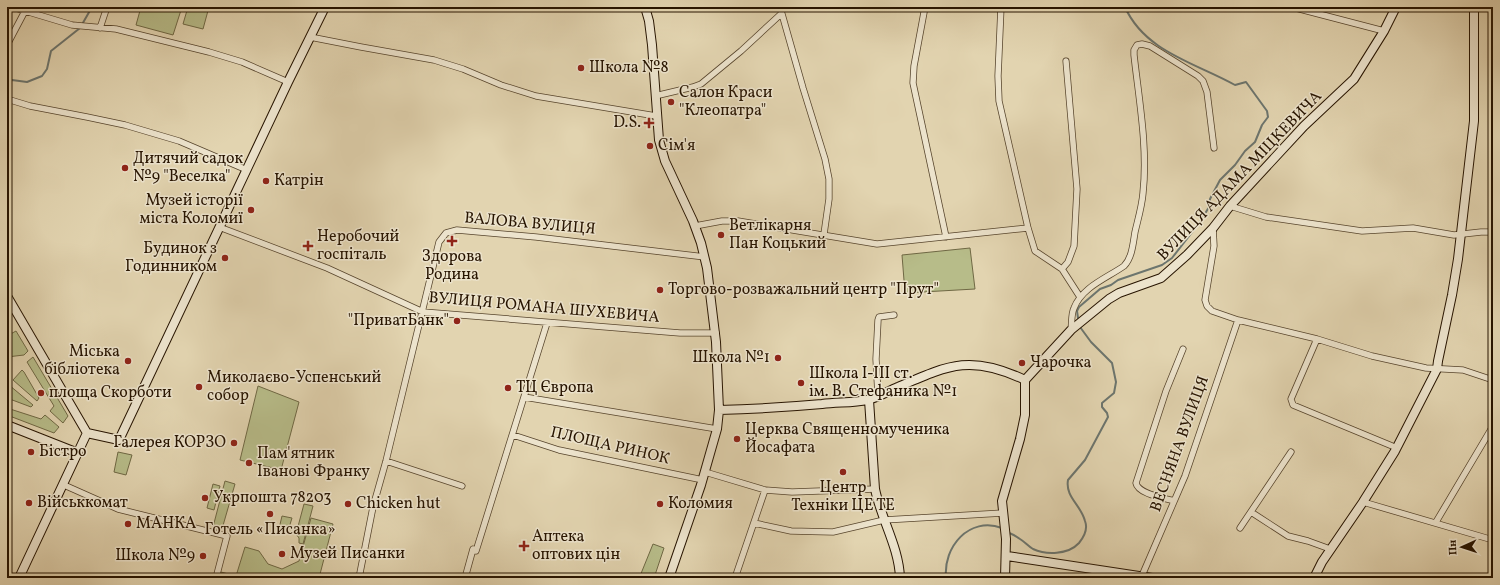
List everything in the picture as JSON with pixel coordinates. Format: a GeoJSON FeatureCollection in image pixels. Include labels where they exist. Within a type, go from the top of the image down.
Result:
{"type":"FeatureCollection","features":[{"type":"Feature","properties":{"kind":"street"},"geometry":{"type":"LineString","coordinates":[[12,7],[78,26],[116,29],[209,52],[242,62],[288,82]]}},
{"type":"Feature","properties":{"kind":"street"},"geometry":{"type":"LineString","coordinates":[[100,28],[107,7]]}},
{"type":"Feature","properties":{"kind":"street"},"geometry":{"type":"LineString","coordinates":[[7,296],[87,433],[119,440],[325,7]]}},
{"type":"Feature","properties":{"kind":"street"},"geometry":{"type":"LineString","coordinates":[[645,7],[652,45],[656,116],[659,140],[664,161],[695,226],[705,257],[716,333],[719,410],[717,429],[703,480],[669,578]]}},
{"type":"Feature","properties":{"kind":"street"},"geometry":{"type":"LineString","coordinates":[[780,7],[825,158],[829,179],[829,199],[824,234]]}},
{"type":"Feature","properties":{"kind":"street"},"geometry":{"type":"LineString","coordinates":[[925,7],[914,66],[913,83],[946,236]]}},
{"type":"Feature","properties":{"kind":"street"},"geometry":{"type":"LineString","coordinates":[[1001,7],[998,76],[999,101],[1028,228],[1035,251],[1062,269],[1080,297]]}},
{"type":"Feature","properties":{"kind":"street"},"geometry":{"type":"LineString","coordinates":[[1292,7],[1384,31]]}},
{"type":"Feature","properties":{"kind":"street","name":"ВУЛИЦЯ АДАМА МІЦКЕВИЧА"},"geometry":{"type":"LineString","coordinates":[[1025,380],[1071,330],[1115,294],[1163,277],[1187,255],[1304,126],[1354,79],[1384,31],[1396,7]]}},
{"type":"Feature","properties":{"kind":"street"},"geometry":{"type":"LineString","coordinates":[[1314,578],[1330,549],[1363,502],[1397,448],[1437,369],[1452,295],[1462,233],[1474,121],[1474,7]]}},
{"type":"Feature","properties":{"kind":"street"},"geometry":{"type":"LineString","coordinates":[[7,45],[25,11]]}},
{"type":"Feature","properties":{"kind":"street"},"geometry":{"type":"LineString","coordinates":[[655,96],[701,84],[756,39],[781,14]]}},
{"type":"Feature","properties":{"kind":"street"},"geometry":{"type":"LineString","coordinates":[[310,37],[434,60],[463,69],[501,85],[536,96],[656,116]]}},
{"type":"Feature","properties":{"kind":"street"},"geometry":{"type":"LineString","coordinates":[[1071,330],[1073,310],[1080,297],[1086,291],[1124,266],[1128,262],[1132,249],[1143,198],[1144,172],[1142,133],[1134,55],[1134,50],[1137,45],[1142,44],[1150,46],[1201,78],[1207,92],[1214,148]]}},
{"type":"Feature","properties":{"kind":"street"},"geometry":{"type":"LineString","coordinates":[[1062,269],[1068,262],[1073,250],[1077,205],[1066,60]]}},
{"type":"Feature","properties":{"kind":"street"},"geometry":{"type":"LineString","coordinates":[[7,99],[26,105],[87,117],[179,141],[247,170]]}},
{"type":"Feature","properties":{"kind":"street"},"geometry":{"type":"LineString","coordinates":[[1230,206],[1266,217],[1362,231],[1413,228],[1454,235],[1462,233],[1493,232]]}},
{"type":"Feature","properties":{"kind":"street"},"geometry":{"type":"LineString","coordinates":[[695,226],[722,221],[738,221],[878,244],[1028,228]]}},
{"type":"Feature","properties":{"kind":"street","name":"ВУЛИЦЯ РОМАНА ШУХЕВИЧА"},"geometry":{"type":"LineString","coordinates":[[219,228],[327,268],[422,312],[680,333],[716,333]]}},
{"type":"Feature","properties":{"kind":"street"},"geometry":{"type":"LineString","coordinates":[[1213,228],[1214,246],[1205,301],[1207,306],[1212,310],[1238,320],[1318,339],[1372,356],[1426,368],[1463,370],[1493,380]]}},
{"type":"Feature","properties":{"kind":"street","name":"ВАЛОВА ВУЛИЦЯ"},"geometry":{"type":"LineString","coordinates":[[359,578],[373,507],[386,461],[439,242],[446,233],[457,230],[543,238],[705,257]]}},
{"type":"Feature","properties":{"kind":"street"},"geometry":{"type":"LineString","coordinates":[[878,395],[876,359],[878,320],[881,316],[894,315]]}},
{"type":"Feature","properties":{"kind":"street","name":"ВЕСНЯНА ВУЛИЦЯ"},"geometry":{"type":"LineString","coordinates":[[1142,577],[1185,476],[1238,320]]}},
{"type":"Feature","properties":{"kind":"street"},"geometry":{"type":"LineString","coordinates":[[465,578],[513,435],[547,323]]}},
{"type":"Feature","properties":{"kind":"street"},"geometry":{"type":"LineString","coordinates":[[1318,339],[1291,399],[1293,405],[1397,448]]}},
{"type":"Feature","properties":{"kind":"street"},"geometry":{"type":"LineString","coordinates":[[1174,501],[1144,492],[1138,489],[1136,483],[1166,391],[1183,349]]}},
{"type":"Feature","properties":{"kind":"street"},"geometry":{"type":"LineString","coordinates":[[719,410],[765,409],[869,400],[933,372],[961,365],[986,366],[1012,374],[1025,380],[1025,415],[1002,501],[1007,556],[1005,578]]}},
{"type":"Feature","properties":{"kind":"street"},"geometry":{"type":"LineString","coordinates":[[524,397],[717,429]]}},
{"type":"Feature","properties":{"kind":"street"},"geometry":{"type":"LineString","coordinates":[[869,400],[877,502],[896,556],[900,570],[900,578]]}},
{"type":"Feature","properties":{"kind":"street"},"geometry":{"type":"LineString","coordinates":[[7,425],[78,453]]}},
{"type":"Feature","properties":{"kind":"street"},"geometry":{"type":"LineString","coordinates":[[1436,522],[1493,426]]}},
{"type":"Feature","properties":{"kind":"street"},"geometry":{"type":"LineString","coordinates":[[19,578],[64,485],[87,433]]}},
{"type":"Feature","properties":{"kind":"street","name":"ПЛОЩА РИНОК"},"geometry":{"type":"LineString","coordinates":[[513,435],[560,450],[703,480]]}},
{"type":"Feature","properties":{"kind":"street"},"geometry":{"type":"LineString","coordinates":[[1240,528],[1291,452]]}},
{"type":"Feature","properties":{"kind":"street"},"geometry":{"type":"LineString","coordinates":[[386,461],[462,486]]}},
{"type":"Feature","properties":{"kind":"street"},"geometry":{"type":"LineString","coordinates":[[705,472],[765,490],[792,492],[875,489]]}},
{"type":"Feature","properties":{"kind":"street"},"geometry":{"type":"LineString","coordinates":[[64,485],[118,509],[227,536],[216,578]]}},
{"type":"Feature","properties":{"kind":"street"},"geometry":{"type":"LineString","coordinates":[[735,578],[765,490]]}},
{"type":"Feature","properties":{"kind":"street"},"geometry":{"type":"LineString","coordinates":[[1363,502],[1436,522],[1493,540]]}},
{"type":"Feature","properties":{"kind":"street"},"geometry":{"type":"LineString","coordinates":[[754,523],[791,531],[833,532],[884,520],[1003,512]]}},
{"type":"Feature","properties":{"kind":"street"},"geometry":{"type":"LineString","coordinates":[[1251,512],[1289,536],[1330,549]]}},
{"type":"Feature","properties":{"kind":"street"},"geometry":{"type":"LineString","coordinates":[[1007,556],[1152,578]]}},
{"type":"Feature","properties":{"kind":"green space"},"geometry":{"type":"Polygon","coordinates":[[[141,7],[182,7],[173,35],[136,25],[141,7]]]}},
{"type":"Feature","properties":{"kind":"green space"},"geometry":{"type":"Polygon","coordinates":[[[188,7],[209,7],[203,29],[183,24],[188,7]]]}},
{"type":"Feature","properties":{"kind":"green space"},"geometry":{"type":"Polygon","coordinates":[[[970,248],[975,289],[905,293],[902,255],[970,248]]]}},
{"type":"Feature","properties":{"kind":"green space"},"geometry":{"type":"Polygon","coordinates":[[[16,331],[28,351],[24,355],[7,357],[7,349],[10,345],[7,342],[7,336],[16,331]]]}},
{"type":"Feature","properties":{"kind":"green space"},"geometry":{"type":"Polygon","coordinates":[[[33,357],[68,416],[63,423],[50,411],[54,406],[27,362],[33,357]]]}},
{"type":"Feature","properties":{"kind":"green space"},"geometry":{"type":"Polygon","coordinates":[[[22,370],[39,398],[37,401],[13,380],[22,370]]]}},
{"type":"Feature","properties":{"kind":"green space"},"geometry":{"type":"Polygon","coordinates":[[[9,385],[33,405],[31,407],[7,398],[7,387],[9,385]]]}},
{"type":"Feature","properties":{"kind":"green space"},"geometry":{"type":"Polygon","coordinates":[[[258,386],[299,402],[281,470],[240,460],[258,386]]]}},
{"type":"Feature","properties":{"kind":"green space"},"geometry":{"type":"Polygon","coordinates":[[[7,408],[41,419],[45,415],[59,427],[54,433],[7,415],[7,408]]]}},
{"type":"Feature","properties":{"kind":"green space"},"geometry":{"type":"Polygon","coordinates":[[[118,452],[132,455],[126,475],[114,472],[118,452]]]}},
{"type":"Feature","properties":{"kind":"green space"},"geometry":{"type":"Polygon","coordinates":[[[225,481],[235,484],[222,529],[213,527],[225,481]]]}},
{"type":"Feature","properties":{"kind":"green space"},"geometry":{"type":"Polygon","coordinates":[[[213,484],[220,486],[214,510],[207,508],[213,484]]]}},
{"type":"Feature","properties":{"kind":"green space"},"geometry":{"type":"Polygon","coordinates":[[[304,504],[313,506],[303,544],[299,543],[299,538],[296,534],[304,504]]]}},
{"type":"Feature","properties":{"kind":"green space"},"geometry":{"type":"Polygon","coordinates":[[[282,516],[292,518],[288,531],[283,534],[278,533],[282,516]]]}},
{"type":"Feature","properties":{"kind":"green space"},"geometry":{"type":"Polygon","coordinates":[[[311,518],[333,524],[319,578],[219,578],[221,572],[236,576],[245,547],[259,551],[268,564],[282,569],[299,561],[311,518]]]}},
{"type":"Feature","properties":{"kind":"green space"},"geometry":{"type":"Polygon","coordinates":[[[653,544],[664,548],[654,578],[645,578],[640,576],[653,544]]]}},
{"type":"Feature","properties":{"kind":"waterway"},"geometry":{"type":"LineString","coordinates":[[7,81],[12,80],[27,82],[42,76],[47,69],[51,51],[80,28],[92,7]]}},
{"type":"Feature","properties":{"kind":"waterway"},"geometry":{"type":"LineString","coordinates":[[1078,318],[1077,311],[1079,307],[1100,289],[1111,285],[1118,280],[1162,265],[1172,258],[1200,222],[1209,207],[1210,199],[1220,180],[1235,165],[1245,151],[1255,142],[1262,125],[1268,117],[1267,111],[1246,82],[1235,85],[1188,63],[1158,46],[1145,35],[1134,22],[1125,7]]}},
{"type":"Feature","properties":{"kind":"waterway"},"geometry":{"type":"LineString","coordinates":[[1007,532],[1017,537],[1033,549],[1050,553],[1069,550],[1079,543],[1084,536],[1086,527],[1085,521],[1071,496],[1068,480],[1085,460],[1108,417],[1107,413],[1102,407],[1102,403],[1114,393],[1116,382],[1112,363],[1091,342],[1080,327]]}},
{"type":"Feature","properties":{"kind":"waterway"},"geometry":{"type":"LineString","coordinates":[[946,578],[946,566],[949,555],[960,537],[969,530],[979,526],[990,525],[1002,528]]}},
{"type":"Feature","properties":{"kind":"place","name":"Школа №8"},"geometry":{"type":"Point","coordinates":[581,68]}},
{"type":"Feature","properties":{"kind":"place","name":"Салон Краси \"Клеопатра\""},"geometry":{"type":"Point","coordinates":[671,102]}},
{"type":"Feature","properties":{"kind":"place","name":"D.S."},"geometry":{"type":"Point","coordinates":[649,123]}},
{"type":"Feature","properties":{"kind":"place","name":"Сім'я"},"geometry":{"type":"Point","coordinates":[650,146]}},
{"type":"Feature","properties":{"kind":"place","name":"Дитячий садок №9 \"Веселка\""},"geometry":{"type":"Point","coordinates":[125,168]}},
{"type":"Feature","properties":{"kind":"place","name":"Катрін"},"geometry":{"type":"Point","coordinates":[266,181]}},
{"type":"Feature","properties":{"kind":"place","name":"Музей історії міста Коломиї"},"geometry":{"type":"Point","coordinates":[251,210]}},
{"type":"Feature","properties":{"kind":"place","name":"Ветлікарня Пан Коцький"},"geometry":{"type":"Point","coordinates":[721,235]}},
{"type":"Feature","properties":{"kind":"place","name":"Здорова Родина"},"geometry":{"type":"Point","coordinates":[452,241]}},
{"type":"Feature","properties":{"kind":"place","name":"Неробочий госпіталь"},"geometry":{"type":"Point","coordinates":[308,246]}},
{"type":"Feature","properties":{"kind":"place","name":"Будинок з Годинником"},"geometry":{"type":"Point","coordinates":[225,258]}},
{"type":"Feature","properties":{"kind":"place","name":"Торгово-розважальний центр \"Прут\""},"geometry":{"type":"Point","coordinates":[660,290]}},
{"type":"Feature","properties":{"kind":"place","name":"\"ПриватБанк\""},"geometry":{"type":"Point","coordinates":[457,321]}},
{"type":"Feature","properties":{"kind":"place","name":"Школа №1"},"geometry":{"type":"Point","coordinates":[778,358]}},
{"type":"Feature","properties":{"kind":"place","name":"Міська бібліотека"},"geometry":{"type":"Point","coordinates":[128,361]}},
{"type":"Feature","properties":{"kind":"place","name":"Чарочка"},"geometry":{"type":"Point","coordinates":[1022,363]}},
{"type":"Feature","properties":{"kind":"place","name":"Школа I-III ст. ім. В. Стефаника №1"},"geometry":{"type":"Point","coordinates":[801,383]}},
{"type":"Feature","properties":{"kind":"place","name":"Миколаєво-Успенський собор"},"geometry":{"type":"Point","coordinates":[199,387]}},
{"type":"Feature","properties":{"kind":"place","name":"ТЦ Європа"},"geometry":{"type":"Point","coordinates":[508,388]}},
{"type":"Feature","properties":{"kind":"place","name":"площа Скорботи"},"geometry":{"type":"Point","coordinates":[41,393]}},
{"type":"Feature","properties":{"kind":"place","name":"Церква Священномученика Йосафата"},"geometry":{"type":"Point","coordinates":[737,439]}},
{"type":"Feature","properties":{"kind":"place","name":"Галерея КОРЗО"},"geometry":{"type":"Point","coordinates":[234,443]}},
{"type":"Feature","properties":{"kind":"place","name":"Бістро"},"geometry":{"type":"Point","coordinates":[31,452]}},
{"type":"Feature","properties":{"kind":"place","name":"Пам'ятник Іванові Франку"},"geometry":{"type":"Point","coordinates":[249,463]}},
{"type":"Feature","properties":{"kind":"place","name":"Центр Техніки ЦЕ ТЕ"},"geometry":{"type":"Point","coordinates":[843,472]}},
{"type":"Feature","properties":{"kind":"place","name":"Укрпошта 78203"},"geometry":{"type":"Point","coordinates":[205,498]}},
{"type":"Feature","properties":{"kind":"place","name":"Військкомат"},"geometry":{"type":"Point","coordinates":[29,503]}},
{"type":"Feature","properties":{"kind":"place","name":"Chicken hut"},"geometry":{"type":"Point","coordinates":[348,504]}},
{"type":"Feature","properties":{"kind":"place","name":"Коломия"},"geometry":{"type":"Point","coordinates":[660,504]}},
{"type":"Feature","properties":{"kind":"place","name":"Готель «Писанка»"},"geometry":{"type":"Point","coordinates":[270,514]}},
{"type":"Feature","properties":{"kind":"place","name":"МАНКА"},"geometry":{"type":"Point","coordinates":[128,524]}},
{"type":"Feature","properties":{"kind":"place","name":"Аптека оптових цін"},"geometry":{"type":"Point","coordinates":[524,546]}},
{"type":"Feature","properties":{"kind":"place","name":"Музей Писанки"},"geometry":{"type":"Point","coordinates":[282,554]}},
{"type":"Feature","properties":{"kind":"place","name":"Школа №9"},"geometry":{"type":"Point","coordinates":[203,556]}}]}
